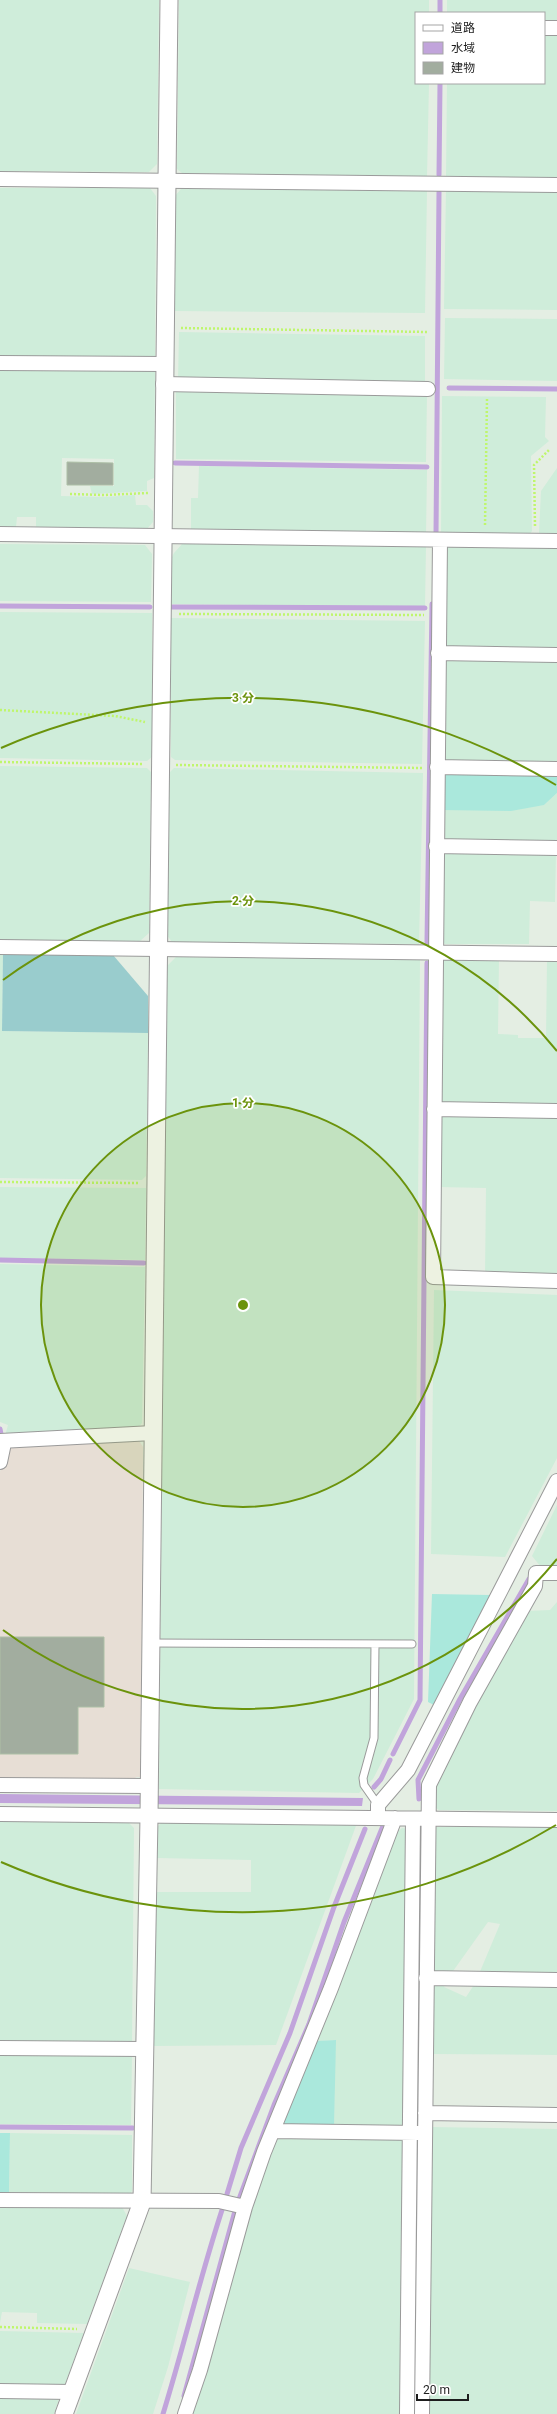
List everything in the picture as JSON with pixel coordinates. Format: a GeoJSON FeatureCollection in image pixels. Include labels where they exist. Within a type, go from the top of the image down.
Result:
{"type":"FeatureCollection","features":[{"type":"Feature","properties":{"kind":"street"},"geometry":{"type":"LineString","coordinates":[[64,2414],[142,2202],[149,1801],[160,614],[169,0]]}},
{"type":"Feature","properties":{"kind":"street"},"geometry":{"type":"LineString","coordinates":[[545,28],[557,28]]}},
{"type":"Feature","properties":{"kind":"street"},"geometry":{"type":"LineString","coordinates":[[0,179],[557,185]]}},
{"type":"Feature","properties":{"kind":"street"},"geometry":{"type":"LineString","coordinates":[[0,363],[164,364]]}},
{"type":"Feature","properties":{"kind":"street"},"geometry":{"type":"LineString","coordinates":[[164,384],[428,389]]}},
{"type":"Feature","properties":{"kind":"street"},"geometry":{"type":"LineString","coordinates":[[0,534],[557,541]]}},
{"type":"Feature","properties":{"kind":"street"},"geometry":{"type":"LineString","coordinates":[[440,540],[438,653],[432,767],[436,846],[434,1277],[557,1282]]}},
{"type":"Feature","properties":{"kind":"street"},"geometry":{"type":"LineString","coordinates":[[438,653],[557,655]]}},
{"type":"Feature","properties":{"kind":"street"},"geometry":{"type":"LineString","coordinates":[[432,767],[557,769]]}},
{"type":"Feature","properties":{"kind":"street"},"geometry":{"type":"LineString","coordinates":[[436,846],[557,848]]}},
{"type":"Feature","properties":{"kind":"street"},"geometry":{"type":"LineString","coordinates":[[0,947],[557,954]]}},
{"type":"Feature","properties":{"kind":"street"},"geometry":{"type":"LineString","coordinates":[[434,1109],[557,1111]]}},
{"type":"Feature","properties":{"kind":"street"},"geometry":{"type":"LineString","coordinates":[[0,1462],[2,1442],[152,1433]]}},
{"type":"Feature","properties":{"kind":"street"},"geometry":{"type":"LineString","coordinates":[[378,1812],[408,1770],[557,1481]]}},
{"type":"Feature","properties":{"kind":"street"},"geometry":{"type":"LineString","coordinates":[[422,2414],[429,1785],[470,1702],[535,1586],[536,1573],[557,1573]]}},
{"type":"Feature","properties":{"kind":"street"},"geometry":{"type":"LineString","coordinates":[[0,1785],[149,1801],[378,1812],[395,1818],[557,1820]]}},
{"type":"Feature","properties":{"kind":"street"},"geometry":{"type":"LineString","coordinates":[[0,1814],[149,1801]]}},
{"type":"Feature","properties":{"kind":"street"},"geometry":{"type":"LineString","coordinates":[[185,2414],[245,2207],[273,2131],[331,1988],[395,1818]]}},
{"type":"Feature","properties":{"kind":"street"},"geometry":{"type":"LineString","coordinates":[[407,2414],[413,1819]]}},
{"type":"Feature","properties":{"kind":"street"},"geometry":{"type":"LineString","coordinates":[[426,1978],[557,1980]]}},
{"type":"Feature","properties":{"kind":"street"},"geometry":{"type":"LineString","coordinates":[[0,2048],[144,2049]]}},
{"type":"Feature","properties":{"kind":"street"},"geometry":{"type":"LineString","coordinates":[[425,2114],[557,2115]]}},
{"type":"Feature","properties":{"kind":"street"},"geometry":{"type":"LineString","coordinates":[[273,2131],[424,2134]]}},
{"type":"Feature","properties":{"kind":"street"},"geometry":{"type":"LineString","coordinates":[[0,2200],[142,2202],[219,2201],[245,2207]]}},
{"type":"Feature","properties":{"kind":"street"},"geometry":{"type":"LineString","coordinates":[[0,2391],[72,2392]]}},
{"type":"Feature","properties":{"kind":"lane"},"geometry":{"type":"LineString","coordinates":[[150,1643],[412,1644]]}},
{"type":"Feature","properties":{"kind":"lane"},"geometry":{"type":"LineString","coordinates":[[375,1644],[374,1738],[363,1778],[364,1785],[378,1812]]}},
{"type":"Feature","properties":{"kind":"path"},"geometry":{"type":"LineString","coordinates":[[164,327],[200,330],[428,332]]}},
{"type":"Feature","properties":{"kind":"path"},"geometry":{"type":"LineString","coordinates":[[485,540],[487,399]]}},
{"type":"Feature","properties":{"kind":"path"},"geometry":{"type":"LineString","coordinates":[[536,541],[534,465],[550,449]]}},
{"type":"Feature","properties":{"kind":"path"},"geometry":{"type":"LineString","coordinates":[[70,494],[104,495],[162,492]]}},
{"type":"Feature","properties":{"kind":"path"},"geometry":{"type":"LineString","coordinates":[[160,614],[428,615]]}},
{"type":"Feature","properties":{"kind":"path"},"geometry":{"type":"LineString","coordinates":[[0,710],[115,716],[160,726]]}},
{"type":"Feature","properties":{"kind":"path"},"geometry":{"type":"LineString","coordinates":[[0,762],[432,767]]}},
{"type":"Feature","properties":{"kind":"path"},"geometry":{"type":"LineString","coordinates":[[0,1182],[155,1183]]}},
{"type":"Feature","properties":{"kind":"path"},"geometry":{"type":"LineString","coordinates":[[0,2327],[96,2329]]}},
{"type":"Feature","properties":{"kind":"shaded area"},"geometry":{"type":"Polygon","coordinates":[[[446,773],[557,775],[557,793],[544,805],[511,811],[441,810],[441,776],[446,773]]]}},
{"type":"Feature","properties":{"kind":"shaded area"},"geometry":{"type":"Polygon","coordinates":[[[3,953],[113,955],[148,996],[148,1033],[2,1031],[3,953]]]}},
{"type":"Feature","properties":{"kind":"shaded area"},"geometry":{"type":"Polygon","coordinates":[[[138,1439],[143,1447],[141,1777],[136,1777],[134,1780],[0,1778],[0,1472],[6,1446],[138,1439]]]}},
{"type":"Feature","properties":{"kind":"shaded area"},"geometry":{"type":"Polygon","coordinates":[[[432,1594],[490,1595],[483,1615],[434,1705],[428,1702],[432,1594]]]}},
{"type":"Feature","properties":{"kind":"shaded area"},"geometry":{"type":"Polygon","coordinates":[[[336,2040],[334,2128],[282,2128],[314,2041],[336,2040]]]}},
{"type":"Feature","properties":{"kind":"shaded area"},"geometry":{"type":"Polygon","coordinates":[[[0,2133],[10,2133],[9,2192],[0,2192],[0,2133]]]}},
{"type":"Feature","properties":{"kind":"green space"},"geometry":{"type":"Polygon","coordinates":[[[0,0],[159,0],[157,164],[149,172],[0,171],[0,0]]]}},
{"type":"Feature","properties":{"kind":"green space"},"geometry":{"type":"Polygon","coordinates":[[[179,0],[429,0],[429,12],[415,12],[415,84],[429,84],[427,177],[182,173],[177,169],[179,0]]]}},
{"type":"Feature","properties":{"kind":"green space"},"geometry":{"type":"Polygon","coordinates":[[[447,0],[557,0],[557,24],[545,24],[545,12],[447,12],[447,0]]]}},
{"type":"Feature","properties":{"kind":"green space"},"geometry":{"type":"Polygon","coordinates":[[[545,32],[557,32],[557,178],[446,177],[447,84],[545,84],[545,32]]]}},
{"type":"Feature","properties":{"kind":"green space"},"geometry":{"type":"Polygon","coordinates":[[[0,188],[150,188],[156,196],[155,358],[0,360],[0,188]]]}},
{"type":"Feature","properties":{"kind":"green space"},"geometry":{"type":"Polygon","coordinates":[[[181,189],[427,191],[425,313],[175,311],[175,196],[181,189]]]}},
{"type":"Feature","properties":{"kind":"green space"},"geometry":{"type":"Polygon","coordinates":[[[446,190],[557,191],[557,310],[444,309],[446,190]]]}},
{"type":"Feature","properties":{"kind":"green space"},"geometry":{"type":"Polygon","coordinates":[[[445,318],[557,319],[557,381],[444,379],[445,318]]]}},
{"type":"Feature","properties":{"kind":"green space"},"geometry":{"type":"Polygon","coordinates":[[[179,332],[425,336],[425,384],[178,381],[179,332]]]}},
{"type":"Feature","properties":{"kind":"green space"},"geometry":{"type":"Polygon","coordinates":[[[0,368],[155,371],[154,478],[147,481],[147,491],[92,494],[90,486],[114,486],[114,459],[62,458],[61,496],[104,497],[135,495],[136,505],[147,505],[153,511],[153,522],[147,529],[36,527],[36,517],[17,517],[16,527],[0,527],[0,368]]]}},
{"type":"Feature","properties":{"kind":"green space"},"geometry":{"type":"Polygon","coordinates":[[[176,391],[427,394],[426,462],[176,459],[176,391]]]}},
{"type":"Feature","properties":{"kind":"green space"},"geometry":{"type":"Polygon","coordinates":[[[442,396],[546,397],[545,437],[549,441],[531,456],[532,531],[528,536],[441,536],[442,396]]]}},
{"type":"Feature","properties":{"kind":"green space"},"geometry":{"type":"Polygon","coordinates":[[[199,466],[427,470],[426,535],[191,531],[191,498],[198,498],[199,466]]]}},
{"type":"Feature","properties":{"kind":"green space"},"geometry":{"type":"Polygon","coordinates":[[[557,468],[557,537],[542,536],[539,533],[541,491],[557,468]]]}},
{"type":"Feature","properties":{"kind":"green space"},"geometry":{"type":"Polygon","coordinates":[[[183,543],[426,546],[425,607],[171,604],[171,559],[183,543]]]}},
{"type":"Feature","properties":{"kind":"green space"},"geometry":{"type":"Polygon","coordinates":[[[0,544],[145,545],[152,554],[151,602],[0,601],[0,544]]]}},
{"type":"Feature","properties":{"kind":"green space"},"geometry":{"type":"Polygon","coordinates":[[[446,547],[557,548],[557,651],[447,649],[442,645],[446,547]]]}},
{"type":"Feature","properties":{"kind":"green space"},"geometry":{"type":"Polygon","coordinates":[[[0,612],[152,613],[152,757],[147,761],[0,758],[0,612]]]}},
{"type":"Feature","properties":{"kind":"green space"},"geometry":{"type":"Polygon","coordinates":[[[171,618],[425,621],[422,764],[175,760],[171,757],[171,618]]]}},
{"type":"Feature","properties":{"kind":"green space"},"geometry":{"type":"Polygon","coordinates":[[[448,658],[557,659],[557,765],[446,763],[441,759],[441,664],[448,658]]]}},
{"type":"Feature","properties":{"kind":"green space"},"geometry":{"type":"Polygon","coordinates":[[[0,766],[147,768],[151,772],[149,933],[139,942],[0,940],[0,766]]]}},
{"type":"Feature","properties":{"kind":"green space"},"geometry":{"type":"Polygon","coordinates":[[[174,768],[423,773],[419,944],[172,942],[166,934],[169,773],[174,768]]]}},
{"type":"Feature","properties":{"kind":"green space"},"geometry":{"type":"Polygon","coordinates":[[[557,793],[557,845],[443,844],[441,810],[544,805],[557,793]]]}},
{"type":"Feature","properties":{"kind":"green space"},"geometry":{"type":"Polygon","coordinates":[[[446,850],[556,852],[555,902],[530,901],[529,944],[445,944],[439,938],[441,855],[446,850]]]}},
{"type":"Feature","properties":{"kind":"green space"},"geometry":{"type":"Polygon","coordinates":[[[0,953],[3,953],[2,1031],[148,1033],[146,1176],[142,1180],[0,1178],[0,953]]]}},
{"type":"Feature","properties":{"kind":"green space"},"geometry":{"type":"Polygon","coordinates":[[[176,957],[420,960],[414,1699],[373,1779],[359,1793],[159,1789],[167,966],[176,957]]]}},
{"type":"Feature","properties":{"kind":"green space"},"geometry":{"type":"Polygon","coordinates":[[[445,958],[499,959],[498,1034],[518,1035],[518,1038],[546,1038],[547,960],[557,960],[557,1108],[441,1106],[439,962],[445,958]]]}},
{"type":"Feature","properties":{"kind":"green space"},"geometry":{"type":"Polygon","coordinates":[[[443,1114],[557,1117],[557,1277],[485,1275],[486,1188],[439,1187],[441,1117],[443,1114]]]}},
{"type":"Feature","properties":{"kind":"green space"},"geometry":{"type":"Polygon","coordinates":[[[0,1187],[146,1188],[145,1260],[0,1258],[0,1187]]]}},
{"type":"Feature","properties":{"kind":"green space"},"geometry":{"type":"Polygon","coordinates":[[[0,1264],[145,1267],[142,1423],[137,1429],[5,1436],[8,1425],[0,1422],[0,1264]]]}},
{"type":"Feature","properties":{"kind":"green space"},"geometry":{"type":"Polygon","coordinates":[[[434,1290],[557,1295],[557,1458],[505,1557],[431,1554],[434,1290]]]}},
{"type":"Feature","properties":{"kind":"green space"},"geometry":{"type":"Polygon","coordinates":[[[557,1505],[557,1568],[541,1567],[532,1556],[557,1505]]]}},
{"type":"Feature","properties":{"kind":"green space"},"geometry":{"type":"Polygon","coordinates":[[[557,1602],[557,1811],[439,1810],[434,1807],[434,1787],[475,1701],[527,1611],[550,1610],[557,1602]]]}},
{"type":"Feature","properties":{"kind":"green space"},"geometry":{"type":"Polygon","coordinates":[[[0,1820],[128,1822],[134,1828],[132,2046],[0,2045],[0,1820]]]}},
{"type":"Feature","properties":{"kind":"green space"},"geometry":{"type":"Polygon","coordinates":[[[162,1822],[357,1823],[276,2045],[153,2046],[156,1892],[251,1892],[251,1860],[157,1858],[157,1827],[162,1822]]]}},
{"type":"Feature","properties":{"kind":"green space"},"geometry":{"type":"Polygon","coordinates":[[[432,1827],[557,1827],[557,1975],[479,1974],[500,1924],[488,1922],[451,1974],[429,1974],[432,1827]]]}},
{"type":"Feature","properties":{"kind":"green space"},"geometry":{"type":"Polygon","coordinates":[[[402,1828],[408,1829],[407,2129],[334,2128],[335,2040],[314,2041],[390,1838],[402,1828]]]}},
{"type":"Feature","properties":{"kind":"green space"},"geometry":{"type":"Polygon","coordinates":[[[447,1982],[444,1987],[466,1997],[476,1982],[557,1983],[557,2055],[432,2054],[432,1985],[447,1982]]]}},
{"type":"Feature","properties":{"kind":"green space"},"geometry":{"type":"Polygon","coordinates":[[[0,2054],[132,2054],[131,2125],[0,2124],[0,2054]]]}},
{"type":"Feature","properties":{"kind":"green space"},"geometry":{"type":"Polygon","coordinates":[[[431,2127],[557,2129],[557,2414],[426,2414],[431,2127]]]}},
{"type":"Feature","properties":{"kind":"green space"},"geometry":{"type":"Polygon","coordinates":[[[10,2133],[132,2135],[132,2191],[130,2194],[9,2192],[10,2133]]]}},
{"type":"Feature","properties":{"kind":"green space"},"geometry":{"type":"Polygon","coordinates":[[[275,2135],[404,2138],[401,2414],[189,2414],[250,2209],[275,2135]]]}},
{"type":"Feature","properties":{"kind":"green space"},"geometry":{"type":"Polygon","coordinates":[[[0,2206],[122,2207],[127,2216],[87,2324],[37,2323],[37,2313],[2,2312],[0,2323],[0,2206]]]}},
{"type":"Feature","properties":{"kind":"green space"},"geometry":{"type":"Polygon","coordinates":[[[129,2268],[190,2282],[168,2367],[153,2414],[76,2414],[129,2268]]]}},
{"type":"Feature","properties":{"kind":"green space"},"geometry":{"type":"Polygon","coordinates":[[[0,2331],[84,2333],[65,2384],[57,2388],[0,2388],[0,2331]]]}},
{"type":"Feature","properties":{"kind":"green space"},"geometry":{"type":"Polygon","coordinates":[[[0,2395],[57,2396],[59,2399],[54,2414],[0,2414],[0,2395]]]}},
{"type":"Feature","properties":{"kind":"water"},"geometry":{"type":"Polygon","coordinates":[[[0,1794],[363,1798],[362,1806],[0,1803],[0,1794]]]}},
{"type":"Feature","properties":{"kind":"building"},"geometry":{"type":"Polygon","coordinates":[[[67,462],[113,463],[113,485],[67,485],[67,462]]]}},
{"type":"Feature","properties":{"kind":"building"},"geometry":{"type":"Polygon","coordinates":[[[0,1637],[104,1637],[104,1707],[78,1707],[78,1754],[0,1754],[0,1637]]]}},
{"type":"Feature","properties":{"kind":"waterway"},"geometry":{"type":"LineString","coordinates":[[440,0],[440,12]]}},
{"type":"Feature","properties":{"kind":"waterway"},"geometry":{"type":"LineString","coordinates":[[439,175],[440,84]]}},
{"type":"Feature","properties":{"kind":"waterway"},"geometry":{"type":"LineString","coordinates":[[436,535],[439,192]]}},
{"type":"Feature","properties":{"kind":"waterway"},"geometry":{"type":"LineString","coordinates":[[449,388],[557,389]]}},
{"type":"Feature","properties":{"kind":"waterway"},"geometry":{"type":"LineString","coordinates":[[175,463],[427,467]]}},
{"type":"Feature","properties":{"kind":"waterway"},"geometry":{"type":"LineString","coordinates":[[427,942],[432,604]]}},
{"type":"Feature","properties":{"kind":"waterway"},"geometry":{"type":"LineString","coordinates":[[0,606],[150,607]]}},
{"type":"Feature","properties":{"kind":"waterway"},"geometry":{"type":"LineString","coordinates":[[172,607],[425,608]]}},
{"type":"Feature","properties":{"kind":"waterway"},"geometry":{"type":"LineString","coordinates":[[393,1754],[420,1700],[427,963]]}},
{"type":"Feature","properties":{"kind":"waterway"},"geometry":{"type":"LineString","coordinates":[[0,1260],[144,1263]]}},
{"type":"Feature","properties":{"kind":"waterway"},"geometry":{"type":"LineString","coordinates":[[0,1429],[1,1434]]}},
{"type":"Feature","properties":{"kind":"waterway"},"geometry":{"type":"LineString","coordinates":[[419,1799],[418,1780],[460,1699],[529,1579]]}},
{"type":"Feature","properties":{"kind":"waterway"},"geometry":{"type":"LineString","coordinates":[[374,1787],[381,1779],[390,1760]]}},
{"type":"Feature","properties":{"kind":"waterway"},"geometry":{"type":"LineString","coordinates":[[239,2199],[274,2105],[309,2024],[344,1922],[383,1826]]}},
{"type":"Feature","properties":{"kind":"waterway"},"geometry":{"type":"LineString","coordinates":[[419,1895],[420,1828]]}},
{"type":"Feature","properties":{"kind":"waterway"},"geometry":{"type":"LineString","coordinates":[[227,2194],[241,2148],[290,2033],[334,1907],[365,1829]]}},
{"type":"Feature","properties":{"kind":"waterway"},"geometry":{"type":"LineString","coordinates":[[0,2127],[133,2128]]}},
{"type":"Feature","properties":{"kind":"waterway"},"geometry":{"type":"LineString","coordinates":[[163,2414],[206,2261],[222,2210]]}},
{"type":"Feature","properties":{"kind":"waterway"},"geometry":{"type":"LineString","coordinates":[[184,2396],[235,2211]]}}]}
